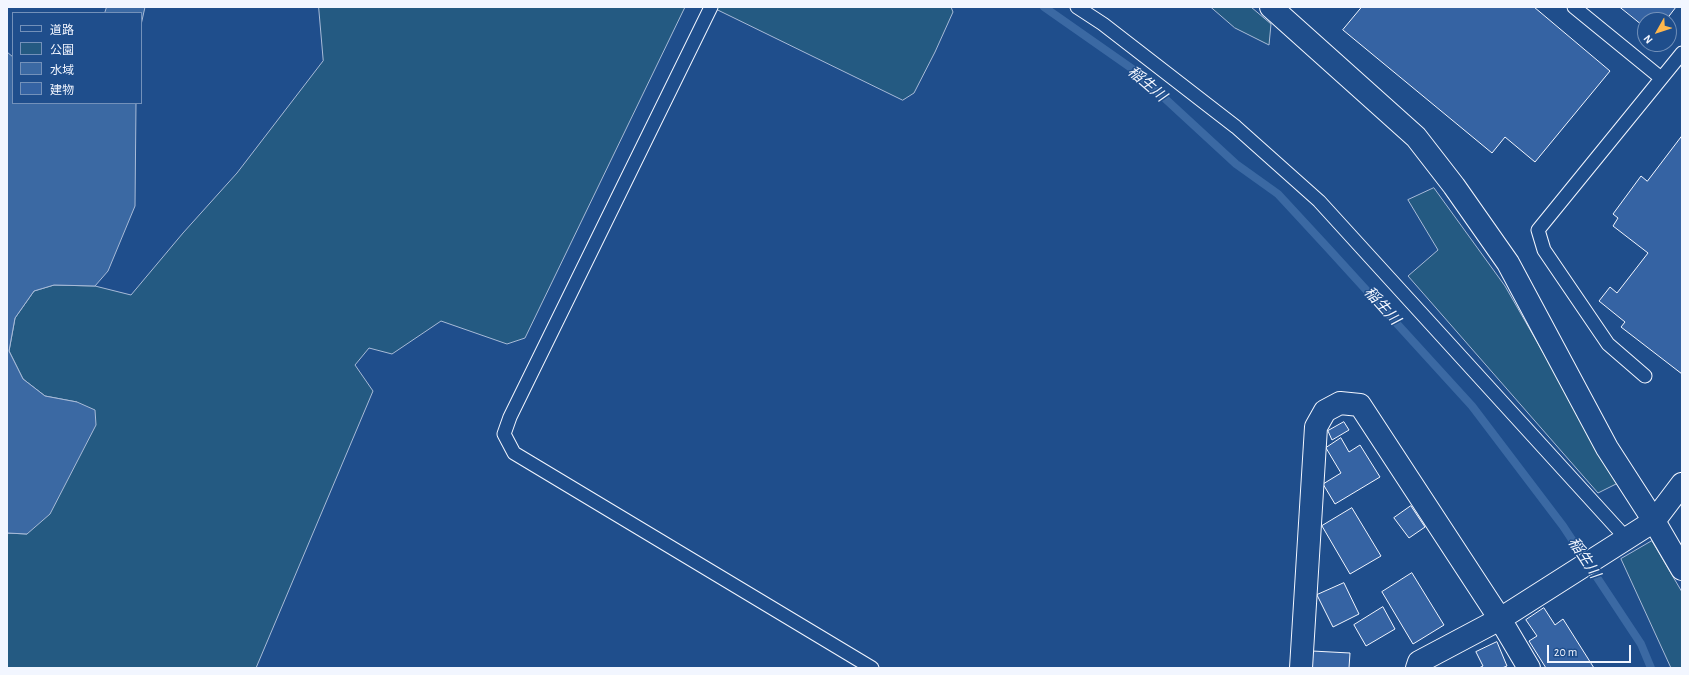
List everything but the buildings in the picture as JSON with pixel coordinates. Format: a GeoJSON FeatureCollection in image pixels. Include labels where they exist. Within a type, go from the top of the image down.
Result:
{"type":"FeatureCollection","features":[{"type":"Feature","properties":{"kind":"street"},"geometry":{"type":"LineString","coordinates":[[1271,7],[1416,138],[1454,186],[1508,263],[1607,448],[1654,521],[1682,569]]}},
{"type":"Feature","properties":{"kind":"street"},"geometry":{"type":"LineString","coordinates":[[1302,668],[1316,427],[1326,411],[1340,402],[1360,405],[1500,619],[1530,668]]}},
{"type":"Feature","properties":{"kind":"street"},"geometry":{"type":"LineString","coordinates":[[1417,668],[1419,662],[1500,619],[1654,521],[1682,484]]}},
{"type":"Feature","properties":{"kind":"lane"},"geometry":{"type":"LineString","coordinates":[[711,7],[510,417],[504,434],[514,454],[872,668]]}},
{"type":"Feature","properties":{"kind":"lane"},"geometry":{"type":"LineString","coordinates":[[1077,7],[1103,24],[1236,127],[1319,202],[1619,542]]}},
{"type":"Feature","properties":{"kind":"lane"},"geometry":{"type":"LineString","coordinates":[[1574,7],[1662,78]]}},
{"type":"Feature","properties":{"kind":"lane"},"geometry":{"type":"LineString","coordinates":[[1645,376],[1608,344],[1544,250],[1538,230],[1682,53]]}},
{"type":"Feature","properties":{"kind":"green space"},"geometry":{"type":"Polygon","coordinates":[[[319,7],[685,7],[525,338],[507,344],[441,321],[392,354],[369,348],[355,365],[373,391],[256,668],[7,668],[7,533],[27,534],[77,402],[45,396],[23,379],[9,351],[15,318],[34,291],[54,285],[95,286],[131,295],[183,233],[237,173],[323,61],[319,7]]]}},
{"type":"Feature","properties":{"kind":"green space"},"geometry":{"type":"Polygon","coordinates":[[[712,7],[951,7],[953,12],[914,93],[903,100],[712,7]]]}},
{"type":"Feature","properties":{"kind":"green space"},"geometry":{"type":"Polygon","coordinates":[[[1211,7],[1251,7],[1271,24],[1269,45],[1235,28],[1211,7]]]}},
{"type":"Feature","properties":{"kind":"green space"},"geometry":{"type":"Polygon","coordinates":[[[1434,188],[1505,286],[1618,483],[1598,493],[1408,276],[1438,250],[1408,200],[1434,188]]]}},
{"type":"Feature","properties":{"kind":"green space"},"geometry":{"type":"Polygon","coordinates":[[[1652,541],[1682,592],[1682,668],[1671,668],[1621,559],[1652,541]]]}},
{"type":"Feature","properties":{"kind":"water"},"geometry":{"type":"Polygon","coordinates":[[[107,7],[145,7],[142,20],[142,12],[105,12],[107,7]]]}},
{"type":"Feature","properties":{"kind":"water"},"geometry":{"type":"Polygon","coordinates":[[[7,52],[12,56],[12,104],[136,104],[135,206],[108,271],[95,286],[54,285],[34,291],[15,318],[9,351],[23,379],[45,396],[77,402],[95,410],[96,425],[50,514],[27,534],[7,533],[7,52]]]}},
{"type":"Feature","properties":{"kind":"waterway","name":"稲生川"},"geometry":{"type":"LineString","coordinates":[[1044,7],[1134,70],[1236,164],[1278,194],[1327,247],[1472,406],[1563,526],[1641,644],[1651,668]]}}]}
